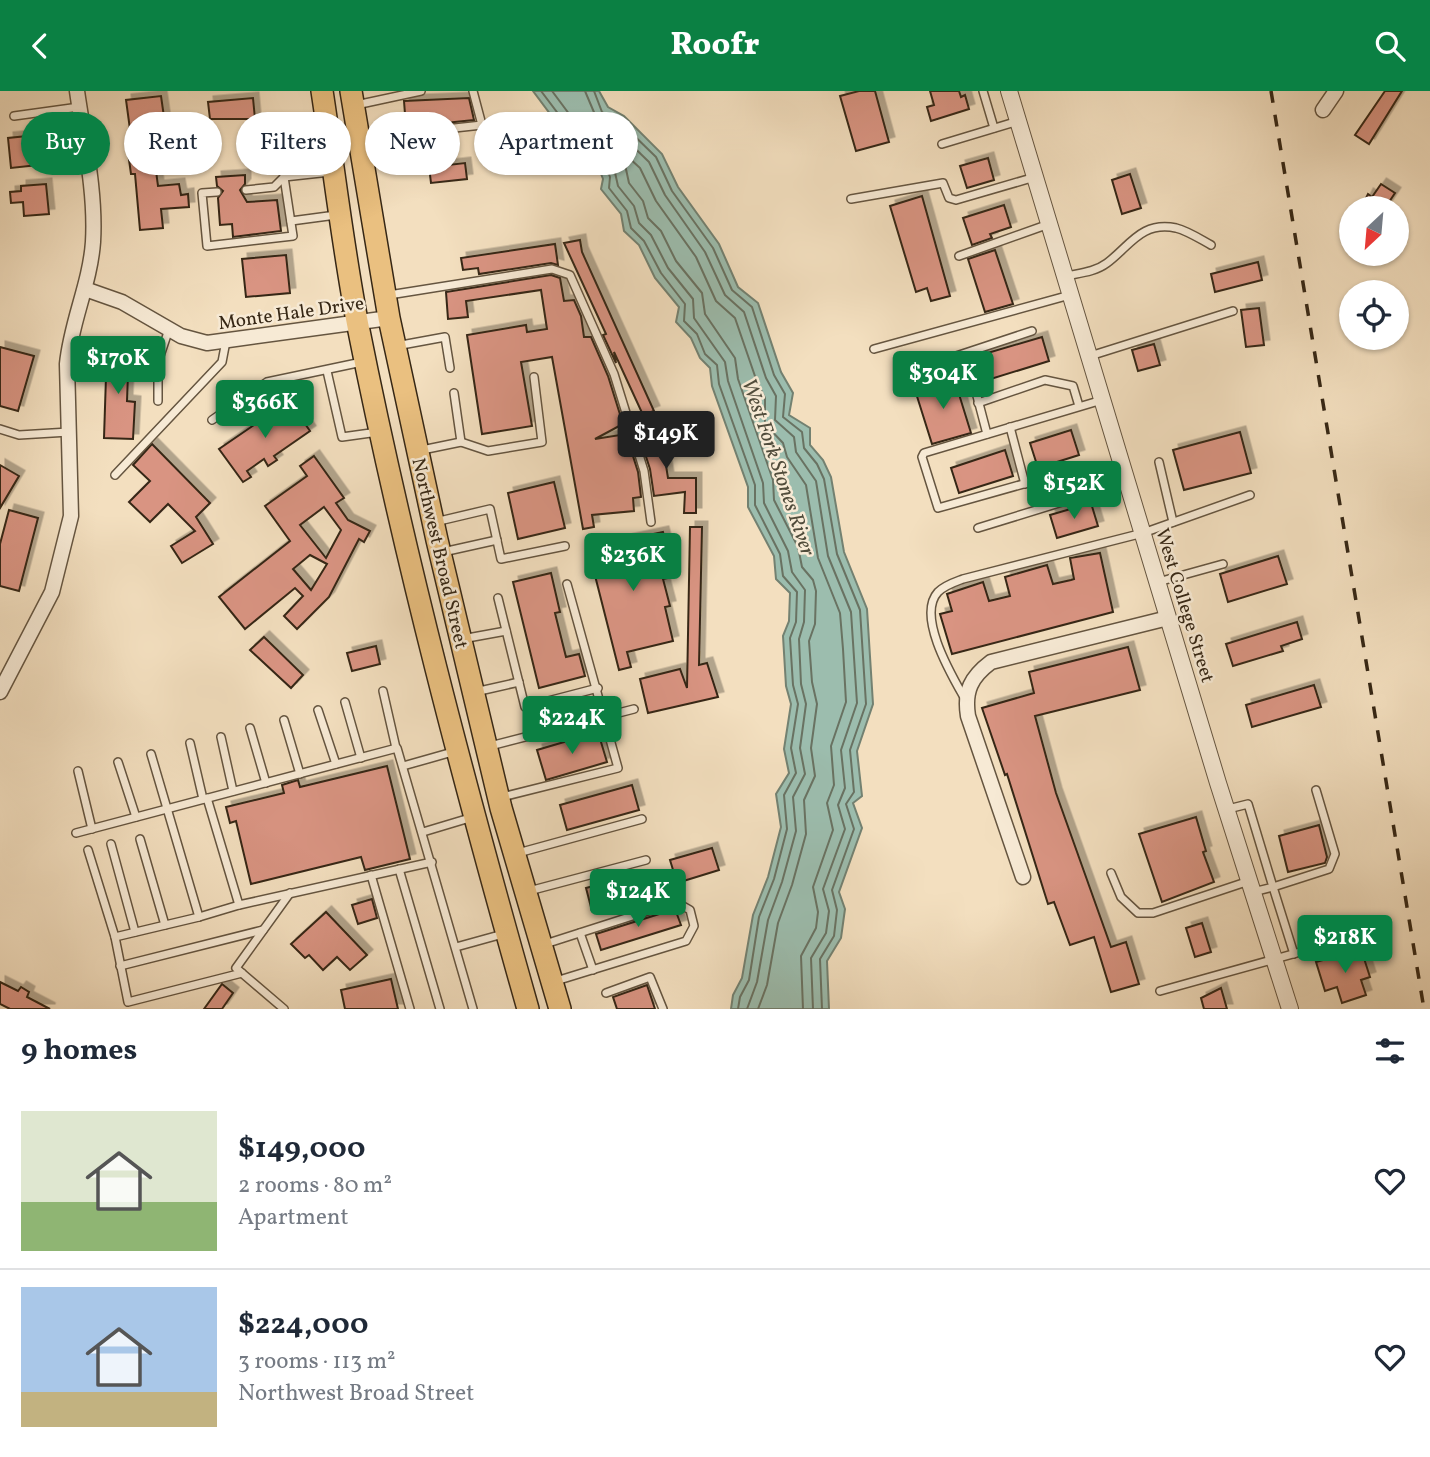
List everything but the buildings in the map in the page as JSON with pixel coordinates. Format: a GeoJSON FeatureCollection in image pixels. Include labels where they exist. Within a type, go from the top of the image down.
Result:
{"type":"FeatureCollection","features":[{"type":"Feature","properties":{"kind":"main road","name":"Northwest Broad Street"},"geometry":{"type":"LineString","coordinates":[[321,91],[324,112]]}},
{"type":"Feature","properties":{"kind":"main road","name":"Northwest Broad Street"},"geometry":{"type":"LineString","coordinates":[[352,98],[389,318],[472,693],[514,854],[560,1009]]}},
{"type":"Feature","properties":{"kind":"main road","name":"Northwest Broad Street"},"geometry":{"type":"LineString","coordinates":[[335,175],[358,324],[406,548],[456,751],[528,1009]]}},
{"type":"Feature","properties":{"kind":"main road"},"geometry":{"type":"LineString","coordinates":[[386,458],[418,451]]}},
{"type":"Feature","properties":{"kind":"main road"},"geometry":{"type":"LineString","coordinates":[[406,548],[437,538]]}},
{"type":"Feature","properties":{"kind":"main road"},"geometry":{"type":"LineString","coordinates":[[474,817],[500,803]]}},
{"type":"Feature","properties":{"kind":"street"},"geometry":{"type":"LineString","coordinates":[[0,692],[52,592],[71,516],[69,343],[85,289],[93,243],[92,203],[77,91]]}},
{"type":"Feature","properties":{"kind":"street","name":"West College Street"},"geometry":{"type":"LineString","coordinates":[[1009,91],[1168,618],[1290,1009]]}},
{"type":"Feature","properties":{"kind":"street"},"geometry":{"type":"LineString","coordinates":[[1323,110],[1336,91]]}},
{"type":"Feature","properties":{"kind":"street","name":"Monte Hale Drive"},"geometry":{"type":"LineString","coordinates":[[85,289],[122,302],[169,329],[207,343],[389,318]]}},
{"type":"Feature","properties":{"kind":"street"},"geometry":{"type":"LineString","coordinates":[[1023,877],[965,700],[976,673],[991,662],[1168,618]]}},
{"type":"Feature","properties":{"kind":"lane"},"geometry":{"type":"LineString","coordinates":[[352,98],[421,91]]}},
{"type":"Feature","properties":{"kind":"lane"},"geometry":{"type":"LineString","coordinates":[[358,138],[482,125],[473,91]]}},
{"type":"Feature","properties":{"kind":"lane"},"geometry":{"type":"LineString","coordinates":[[983,91],[994,128]]}},
{"type":"Feature","properties":{"kind":"lane"},"geometry":{"type":"LineString","coordinates":[[14,116],[79,107]]}},
{"type":"Feature","properties":{"kind":"lane"},"geometry":{"type":"LineString","coordinates":[[942,144],[1018,120]]}},
{"type":"Feature","properties":{"kind":"lane"},"geometry":{"type":"LineString","coordinates":[[246,190],[274,187],[284,177],[301,175]]}},
{"type":"Feature","properties":{"kind":"lane"},"geometry":{"type":"LineString","coordinates":[[218,192],[202,194],[207,246],[293,236],[284,177]]}},
{"type":"Feature","properties":{"kind":"lane"},"geometry":{"type":"LineString","coordinates":[[851,199],[943,183],[949,198],[956,200],[1035,177]]}},
{"type":"Feature","properties":{"kind":"lane"},"geometry":{"type":"LineString","coordinates":[[291,221],[341,215]]}},
{"type":"Feature","properties":{"kind":"lane"},"geometry":{"type":"LineString","coordinates":[[959,256],[1049,224]]}},
{"type":"Feature","properties":{"kind":"lane"},"geometry":{"type":"LineString","coordinates":[[1065,277],[1092,271],[1107,263],[1129,240],[1153,228],[1177,228],[1211,244]]}},
{"type":"Feature","properties":{"kind":"lane"},"geometry":{"type":"LineString","coordinates":[[385,295],[552,269],[570,275],[614,374],[644,471],[651,522]]}},
{"type":"Feature","properties":{"kind":"lane"},"geometry":{"type":"LineString","coordinates":[[874,349],[1071,295]]}},
{"type":"Feature","properties":{"kind":"lane"},"geometry":{"type":"LineString","coordinates":[[1089,356],[1233,311]]}},
{"type":"Feature","properties":{"kind":"lane"},"geometry":{"type":"LineString","coordinates":[[158,401],[158,362],[169,329]]}},
{"type":"Feature","properties":{"kind":"lane"},"geometry":{"type":"LineString","coordinates":[[932,364],[1032,331]]}},
{"type":"Feature","properties":{"kind":"lane"},"geometry":{"type":"LineString","coordinates":[[395,346],[445,337],[450,368]]}},
{"type":"Feature","properties":{"kind":"lane"},"geometry":{"type":"LineString","coordinates":[[115,475],[222,362],[226,340]]}},
{"type":"Feature","properties":{"kind":"lane"},"geometry":{"type":"LineString","coordinates":[[966,354],[987,434]]}},
{"type":"Feature","properties":{"kind":"lane"},"geometry":{"type":"LineString","coordinates":[[212,420],[267,382],[366,361]]}},
{"type":"Feature","properties":{"kind":"lane"},"geometry":{"type":"LineString","coordinates":[[327,371],[342,437],[381,431]]}},
{"type":"Feature","properties":{"kind":"lane"},"geometry":{"type":"LineString","coordinates":[[418,451],[461,442],[488,451],[541,442],[534,377]]}},
{"type":"Feature","properties":{"kind":"lane"},"geometry":{"type":"LineString","coordinates":[[978,403],[1045,380],[1073,386],[1079,406]]}},
{"type":"Feature","properties":{"kind":"lane"},"geometry":{"type":"LineString","coordinates":[[454,393],[461,442]]}},
{"type":"Feature","properties":{"kind":"lane"},"geometry":{"type":"LineString","coordinates":[[1073,470],[941,507],[936,506],[922,454],[1102,400]]}},
{"type":"Feature","properties":{"kind":"lane"},"geometry":{"type":"LineString","coordinates":[[1010,427],[1025,484]]}},
{"type":"Feature","properties":{"kind":"lane"},"geometry":{"type":"LineString","coordinates":[[0,429],[19,435],[69,432]]}},
{"type":"Feature","properties":{"kind":"lane"},"geometry":{"type":"LineString","coordinates":[[1159,462],[1173,522]]}},
{"type":"Feature","properties":{"kind":"lane"},"geometry":{"type":"LineString","coordinates":[[978,528],[1127,481]]}},
{"type":"Feature","properties":{"kind":"lane"},"geometry":{"type":"LineString","coordinates":[[965,700],[940,653],[931,608],[937,592],[963,579],[1143,533],[1250,495]]}},
{"type":"Feature","properties":{"kind":"lane"},"geometry":{"type":"LineString","coordinates":[[437,538],[490,509],[501,559],[565,546]]}},
{"type":"Feature","properties":{"kind":"lane"},"geometry":{"type":"LineString","coordinates":[[437,538],[497,540]]}},
{"type":"Feature","properties":{"kind":"lane"},"geometry":{"type":"LineString","coordinates":[[1157,582],[1223,564]]}},
{"type":"Feature","properties":{"kind":"lane"},"geometry":{"type":"LineString","coordinates":[[500,803],[618,768],[607,720],[567,584]]}},
{"type":"Feature","properties":{"kind":"lane"},"geometry":{"type":"LineString","coordinates":[[498,598],[525,707],[598,688]]}},
{"type":"Feature","properties":{"kind":"lane"},"geometry":{"type":"LineString","coordinates":[[460,639],[506,631]]}},
{"type":"Feature","properties":{"kind":"lane"},"geometry":{"type":"LineString","coordinates":[[472,693],[519,682]]}},
{"type":"Feature","properties":{"kind":"lane"},"geometry":{"type":"LineString","coordinates":[[383,691],[396,748],[432,862],[473,1009]]}},
{"type":"Feature","properties":{"kind":"lane"},"geometry":{"type":"LineString","coordinates":[[345,702],[361,758]]}},
{"type":"Feature","properties":{"kind":"lane"},"geometry":{"type":"LineString","coordinates":[[485,747],[607,720],[634,709]]}},
{"type":"Feature","properties":{"kind":"lane"},"geometry":{"type":"LineString","coordinates":[[318,710],[336,764]]}},
{"type":"Feature","properties":{"kind":"lane"},"geometry":{"type":"LineString","coordinates":[[284,720],[300,774]]}},
{"type":"Feature","properties":{"kind":"lane"},"geometry":{"type":"LineString","coordinates":[[250,729],[266,783]]}},
{"type":"Feature","properties":{"kind":"lane"},"geometry":{"type":"LineString","coordinates":[[221,737],[233,792]]}},
{"type":"Feature","properties":{"kind":"lane"},"geometry":{"type":"LineString","coordinates":[[190,743],[239,905]]}},
{"type":"Feature","properties":{"kind":"lane"},"geometry":{"type":"LineString","coordinates":[[76,833],[396,748]]}},
{"type":"Feature","properties":{"kind":"lane"},"geometry":{"type":"LineString","coordinates":[[403,766],[456,751]]}},
{"type":"Feature","properties":{"kind":"lane"},"geometry":{"type":"LineString","coordinates":[[150,754],[198,917]]}},
{"type":"Feature","properties":{"kind":"lane"},"geometry":{"type":"LineString","coordinates":[[118,762],[136,817]]}},
{"type":"Feature","properties":{"kind":"lane"},"geometry":{"type":"LineString","coordinates":[[78,771],[92,829]]}},
{"type":"Feature","properties":{"kind":"lane"},"geometry":{"type":"LineString","coordinates":[[1111,873],[1129,908],[1138,913],[1153,913],[1251,887],[1273,887],[1328,869],[1335,854],[1316,790]]}},
{"type":"Feature","properties":{"kind":"lane"},"geometry":{"type":"LineString","coordinates":[[1228,809],[1248,804],[1294,954]]}},
{"type":"Feature","properties":{"kind":"lane"},"geometry":{"type":"LineString","coordinates":[[423,832],[474,817]]}},
{"type":"Feature","properties":{"kind":"lane"},"geometry":{"type":"LineString","coordinates":[[514,854],[642,819]]}},
{"type":"Feature","properties":{"kind":"lane"},"geometry":{"type":"LineString","coordinates":[[140,839],[165,925]]}},
{"type":"Feature","properties":{"kind":"lane"},"geometry":{"type":"LineString","coordinates":[[111,844],[135,932]]}},
{"type":"Feature","properties":{"kind":"lane"},"geometry":{"type":"LineString","coordinates":[[88,850],[115,937],[128,1002],[242,973]]}},
{"type":"Feature","properties":{"kind":"lane"},"geometry":{"type":"LineString","coordinates":[[525,892],[646,860]]}},
{"type":"Feature","properties":{"kind":"lane"},"geometry":{"type":"LineString","coordinates":[[115,937],[239,905],[432,862]]}},
{"type":"Feature","properties":{"kind":"lane"},"geometry":{"type":"LineString","coordinates":[[399,869],[440,1009]]}},
{"type":"Feature","properties":{"kind":"lane"},"geometry":{"type":"LineString","coordinates":[[371,875],[410,1009]]}},
{"type":"Feature","properties":{"kind":"lane"},"geometry":{"type":"LineString","coordinates":[[284,1009],[236,968],[290,893]]}},
{"type":"Feature","properties":{"kind":"lane"},"geometry":{"type":"LineString","coordinates":[[541,946],[677,902],[690,910],[694,926],[687,941],[552,983]]}},
{"type":"Feature","properties":{"kind":"lane"},"geometry":{"type":"LineString","coordinates":[[120,966],[263,930]]}},
{"type":"Feature","properties":{"kind":"lane"},"geometry":{"type":"LineString","coordinates":[[456,947],[507,933]]}},
{"type":"Feature","properties":{"kind":"lane"},"geometry":{"type":"LineString","coordinates":[[580,933],[593,970]]}},
{"type":"Feature","properties":{"kind":"lane"},"geometry":{"type":"LineString","coordinates":[[1160,991],[1343,940]]}},
{"type":"Feature","properties":{"kind":"lane"},"geometry":{"type":"LineString","coordinates":[[606,993],[650,977],[663,1009]]}},
{"type":"Feature","properties":{"kind":"water"},"geometry":{"type":"Polygon","coordinates":[[[533,91],[599,91],[608,107],[617,112],[549,112],[533,91]]]}},
{"type":"Feature","properties":{"kind":"water","name":"West Fork Stones River"},"geometry":{"type":"Polygon","coordinates":[[[638,130],[662,154],[678,187],[719,244],[738,287],[758,303],[781,372],[793,393],[789,415],[810,428],[810,445],[823,460],[831,477],[844,552],[867,609],[873,704],[857,751],[862,796],[853,803],[862,828],[839,892],[845,909],[841,938],[827,961],[829,1009],[731,1009],[733,995],[742,978],[753,915],[768,877],[781,827],[776,794],[789,773],[784,749],[791,704],[786,686],[783,636],[789,621],[790,593],[776,579],[774,556],[748,507],[748,487],[712,386],[710,368],[700,358],[691,338],[676,322],[679,307],[655,278],[639,245],[624,231],[621,214],[601,189],[601,175],[638,175],[638,130]]]}},
{"type":"Feature","properties":{"kind":"railway"},"geometry":{"type":"LineString","coordinates":[[1271,91],[1424,1009]]}}]}
